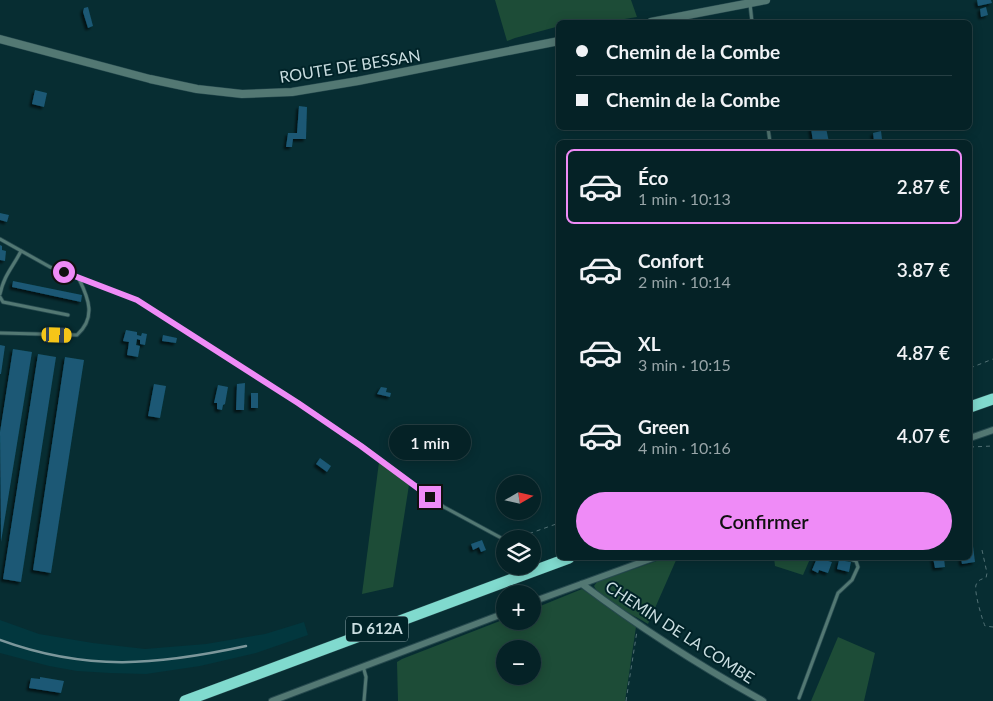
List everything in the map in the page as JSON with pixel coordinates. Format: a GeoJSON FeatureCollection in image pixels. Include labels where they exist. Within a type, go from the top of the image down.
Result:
{"type":"FeatureCollection","features":[{"type":"Feature","properties":{"kind":"highway"},"geometry":{"type":"LineString","coordinates":[[972,406],[993,399]]}},
{"type":"Feature","properties":{"kind":"highway","name":"D 612A"},"geometry":{"type":"LineString","coordinates":[[185,701],[564,560]]}},
{"type":"Feature","properties":{"kind":"street"},"geometry":{"type":"LineString","coordinates":[[661,20],[766,0]]}},
{"type":"Feature","properties":{"kind":"street","name":"ROUTE DE BESSAN"},"geometry":{"type":"LineString","coordinates":[[0,39],[150,79],[197,89],[242,94],[292,92],[358,81],[556,42]]}},
{"type":"Feature","properties":{"kind":"street"},"geometry":{"type":"LineString","coordinates":[[972,437],[993,430]]}},
{"type":"Feature","properties":{"kind":"street"},"geometry":{"type":"LineString","coordinates":[[541,599],[648,560]]}},
{"type":"Feature","properties":{"kind":"street","name":"CHEMIN DE LA COMBE"},"geometry":{"type":"LineString","coordinates":[[582,584],[730,683],[762,701]]}},
{"type":"Feature","properties":{"kind":"street","name":"D 612A"},"geometry":{"type":"LineString","coordinates":[[272,701],[496,616]]}},
{"type":"Feature","properties":{"kind":"lane"},"geometry":{"type":"LineString","coordinates":[[750,3],[752,20]]}},
{"type":"Feature","properties":{"kind":"lane"},"geometry":{"type":"LineString","coordinates":[[0,239],[50,267],[137,300],[298,403],[361,446],[444,507],[496,535]]}},
{"type":"Feature","properties":{"kind":"lane"},"geometry":{"type":"LineString","coordinates":[[21,251],[12,268],[6,274],[0,295],[3,302],[68,315]]}},
{"type":"Feature","properties":{"kind":"lane"},"geometry":{"type":"LineString","coordinates":[[0,333],[77,335],[85,329],[89,314],[89,300],[79,278]]}},
{"type":"Feature","properties":{"kind":"lane"},"geometry":{"type":"LineString","coordinates":[[799,698],[838,594],[852,580],[858,567],[856,562],[852,560]]}},
{"type":"Feature","properties":{"kind":"lane"},"geometry":{"type":"LineString","coordinates":[[363,666],[366,677],[364,701]]}},
{"type":"Feature","properties":{"kind":"path"},"geometry":{"type":"LineString","coordinates":[[972,367],[993,359]]}},
{"type":"Feature","properties":{"kind":"path"},"geometry":{"type":"LineString","coordinates":[[972,447],[993,446]]}},
{"type":"Feature","properties":{"kind":"path"},"geometry":{"type":"LineString","coordinates":[[539,530],[556,524]]}},
{"type":"Feature","properties":{"kind":"path"},"geometry":{"type":"LineString","coordinates":[[982,550],[987,573],[986,578],[978,582],[975,587],[982,620],[985,626],[993,627]]}},
{"type":"Feature","properties":{"kind":"path"},"geometry":{"type":"LineString","coordinates":[[626,701],[638,623]]}},
{"type":"Feature","properties":{"kind":"shaded area"},"geometry":{"type":"Polygon","coordinates":[[[0,620],[39,634],[145,649],[206,644],[265,634],[304,622],[308,635],[256,653],[200,666],[146,674],[110,673],[77,671],[49,666],[0,653],[0,620]]]}},
{"type":"Feature","properties":{"kind":"green space"},"geometry":{"type":"Polygon","coordinates":[[[495,0],[631,0],[637,17],[618,20],[556,20],[556,27],[507,41],[495,0]]]}},
{"type":"Feature","properties":{"kind":"green space"},"geometry":{"type":"Polygon","coordinates":[[[379,462],[409,485],[393,587],[362,594],[379,462]]]}},
{"type":"Feature","properties":{"kind":"green space"},"geometry":{"type":"Polygon","coordinates":[[[659,560],[676,560],[648,624],[603,597],[594,586],[597,582],[659,560]]]}},
{"type":"Feature","properties":{"kind":"green space"},"geometry":{"type":"Polygon","coordinates":[[[774,560],[810,560],[803,575],[775,566],[774,560]]]}},
{"type":"Feature","properties":{"kind":"green space"},"geometry":{"type":"Polygon","coordinates":[[[582,589],[630,620],[636,627],[625,701],[398,701],[397,662],[496,622],[496,630],[541,630],[541,606],[582,589]]]}},
{"type":"Feature","properties":{"kind":"green space"},"geometry":{"type":"Polygon","coordinates":[[[838,637],[875,653],[864,701],[811,701],[838,637]]]}},
{"type":"Feature","properties":{"kind":"building"},"geometry":{"type":"Polygon","coordinates":[[[977,0],[991,0],[992,3],[978,6],[977,0]]]}},
{"type":"Feature","properties":{"kind":"building"},"geometry":{"type":"Polygon","coordinates":[[[88,7],[93,26],[88,28],[83,12],[84,8],[88,7]]]}},
{"type":"Feature","properties":{"kind":"building"},"geometry":{"type":"Polygon","coordinates":[[[986,7],[988,15],[981,17],[980,9],[986,7]]]}},
{"type":"Feature","properties":{"kind":"building"},"geometry":{"type":"Polygon","coordinates":[[[35,90],[47,93],[44,107],[32,104],[35,90]]]}},
{"type":"Feature","properties":{"kind":"building"},"geometry":{"type":"Polygon","coordinates":[[[299,106],[307,107],[306,139],[293,139],[292,147],[286,147],[288,133],[297,133],[299,106]]]}},
{"type":"Feature","properties":{"kind":"building"},"geometry":{"type":"Polygon","coordinates":[[[811,130],[826,130],[829,140],[813,140],[811,130]]]}},
{"type":"Feature","properties":{"kind":"building"},"geometry":{"type":"Polygon","coordinates":[[[881,131],[882,139],[874,140],[873,133],[881,131]]]}},
{"type":"Feature","properties":{"kind":"building"},"geometry":{"type":"Polygon","coordinates":[[[0,213],[9,215],[7,222],[0,220],[0,213]]]}},
{"type":"Feature","properties":{"kind":"building"},"geometry":{"type":"Polygon","coordinates":[[[0,245],[2,250],[6,251],[5,261],[0,260],[0,245]]]}},
{"type":"Feature","properties":{"kind":"building"},"geometry":{"type":"Polygon","coordinates":[[[13,281],[82,295],[81,302],[12,287],[13,281]]]}},
{"type":"Feature","properties":{"kind":"building"},"geometry":{"type":"Polygon","coordinates":[[[126,330],[137,332],[137,335],[141,336],[142,333],[147,334],[145,345],[140,344],[140,340],[137,339],[136,345],[140,346],[138,357],[127,355],[129,342],[123,341],[126,330]]]}},
{"type":"Feature","properties":{"kind":"building"},"geometry":{"type":"Polygon","coordinates":[[[163,335],[177,338],[176,343],[162,341],[163,335]]]}},
{"type":"Feature","properties":{"kind":"building"},"geometry":{"type":"Polygon","coordinates":[[[0,345],[5,346],[1,374],[0,374],[0,345]]]}},
{"type":"Feature","properties":{"kind":"building"},"geometry":{"type":"Polygon","coordinates":[[[13,349],[32,352],[1,542],[0,432],[13,349]]]}},
{"type":"Feature","properties":{"kind":"building"},"geometry":{"type":"Polygon","coordinates":[[[38,354],[56,357],[21,582],[3,579],[38,354]]]}},
{"type":"Feature","properties":{"kind":"building"},"geometry":{"type":"Polygon","coordinates":[[[65,357],[84,360],[51,573],[33,570],[65,357]]]}},
{"type":"Feature","properties":{"kind":"building"},"geometry":{"type":"Polygon","coordinates":[[[245,383],[244,410],[236,410],[237,384],[245,383]]]}},
{"type":"Feature","properties":{"kind":"building"},"geometry":{"type":"Polygon","coordinates":[[[154,384],[166,386],[160,418],[148,416],[154,384]]]}},
{"type":"Feature","properties":{"kind":"building"},"geometry":{"type":"Polygon","coordinates":[[[218,385],[228,387],[222,410],[217,409],[217,403],[214,403],[218,385]]]}},
{"type":"Feature","properties":{"kind":"building"},"geometry":{"type":"Polygon","coordinates":[[[381,387],[387,388],[386,392],[391,393],[390,397],[377,394],[381,387]]]}},
{"type":"Feature","properties":{"kind":"building"},"geometry":{"type":"Polygon","coordinates":[[[251,393],[258,393],[258,408],[251,408],[251,393]]]}},
{"type":"Feature","properties":{"kind":"building"},"geometry":{"type":"Polygon","coordinates":[[[320,458],[331,466],[327,472],[316,464],[320,458]]]}},
{"type":"Feature","properties":{"kind":"building"},"geometry":{"type":"Polygon","coordinates":[[[482,540],[486,550],[481,552],[479,547],[473,550],[471,544],[482,540]]]}},
{"type":"Feature","properties":{"kind":"building"},"geometry":{"type":"Polygon","coordinates":[[[973,546],[975,562],[962,564],[961,560],[972,560],[973,546]]]}},
{"type":"Feature","properties":{"kind":"building"},"geometry":{"type":"Polygon","coordinates":[[[816,560],[832,562],[828,573],[819,570],[818,573],[812,570],[816,560]]]}},
{"type":"Feature","properties":{"kind":"building"},"geometry":{"type":"Polygon","coordinates":[[[839,560],[851,562],[849,572],[837,569],[839,560]]]}},
{"type":"Feature","properties":{"kind":"building"},"geometry":{"type":"Polygon","coordinates":[[[933,560],[944,560],[945,567],[935,568],[933,560]]]}},
{"type":"Feature","properties":{"kind":"building"},"geometry":{"type":"Polygon","coordinates":[[[40,677],[64,681],[61,693],[29,688],[31,678],[40,679],[40,677]]]}},
{"type":"Feature","properties":{"kind":"railway"},"geometry":{"type":"LineString","coordinates":[[0,640],[63,657],[123,662],[183,658],[246,646]]}},
{"type":"Feature","properties":{"kind":"route"},"geometry":{"type":"LineString","coordinates":[[64,272],[137,300],[298,403],[361,446],[430,497]]}}]}
